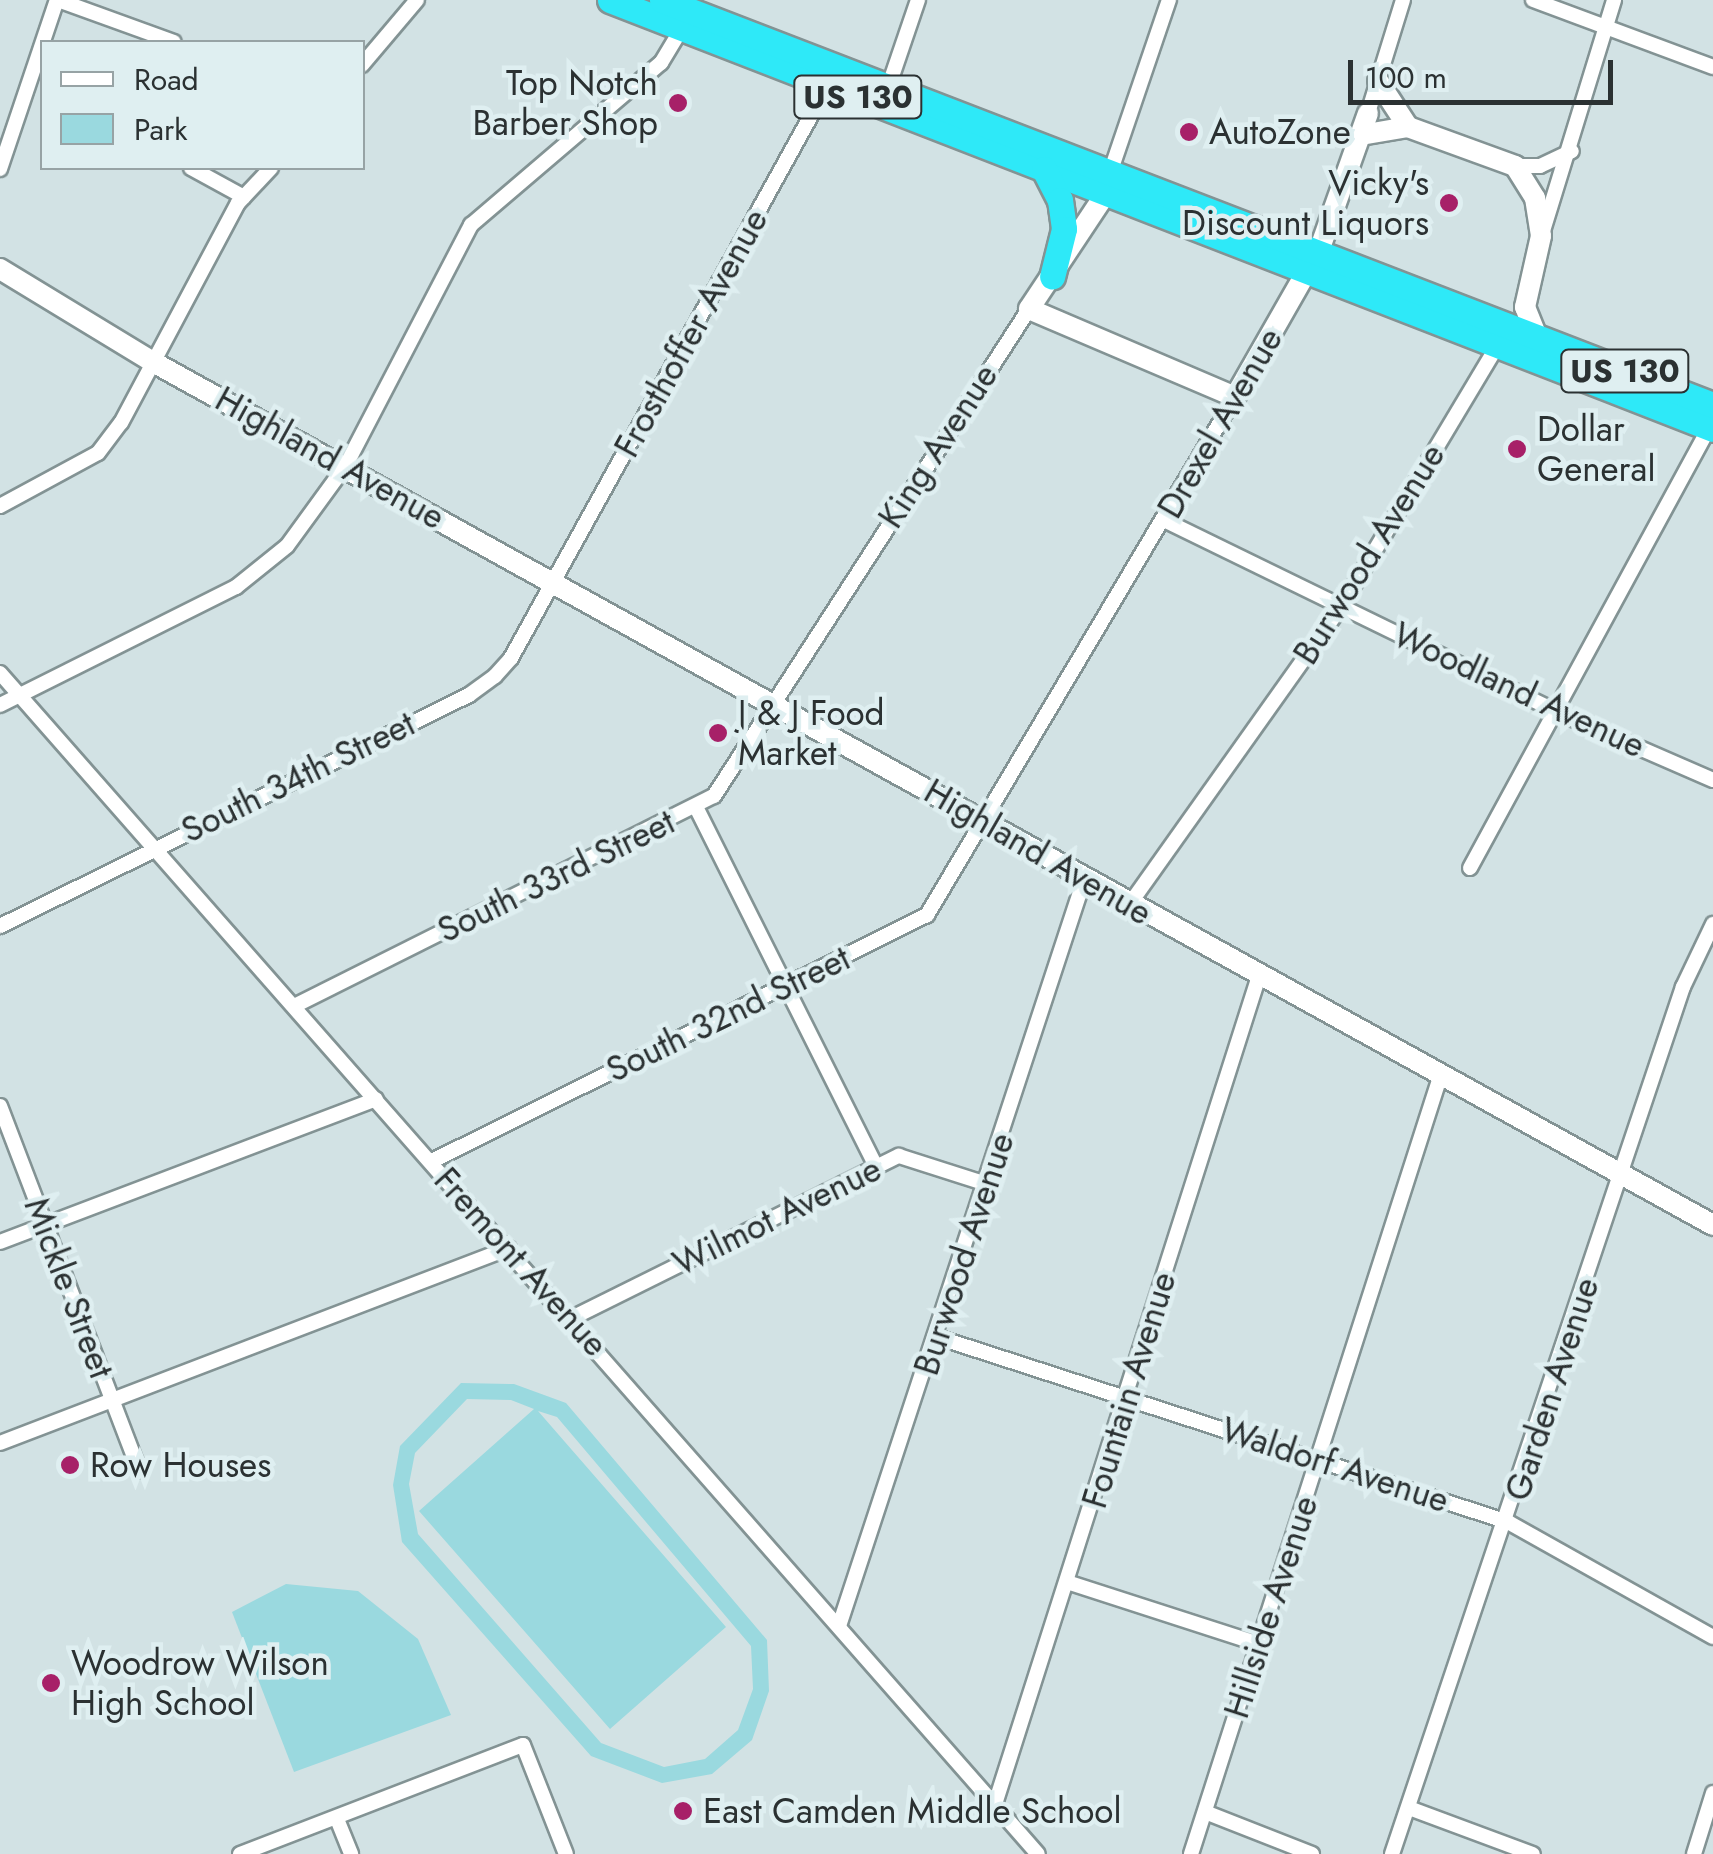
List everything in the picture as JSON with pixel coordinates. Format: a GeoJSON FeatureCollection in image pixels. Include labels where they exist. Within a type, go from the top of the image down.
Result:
{"type":"FeatureCollection","features":[{"type":"Feature","properties":{"kind":"highway","name":"US 130"},"geometry":{"type":"LineString","coordinates":[[610,0],[690,13],[888,88],[1308,272],[1497,346],[1712,420]]}},
{"type":"Feature","properties":{"kind":"highway","name":"US 130"},"geometry":{"type":"LineString","coordinates":[[662,0],[828,85],[1044,169],[1108,183],[1320,248],[1537,338],[1712,420]]}},
{"type":"Feature","properties":{"kind":"highway"},"geometry":{"type":"LineString","coordinates":[[1044,169],[1060,200],[1064,229],[1052,277]]}},
{"type":"Feature","properties":{"kind":"street"},"geometry":{"type":"LineString","coordinates":[[47,40],[58,0],[168,40]]}},
{"type":"Feature","properties":{"kind":"street"},"geometry":{"type":"LineString","coordinates":[[365,61],[417,0]]}},
{"type":"Feature","properties":{"kind":"street"},"geometry":{"type":"LineString","coordinates":[[888,88],[918,0]]}},
{"type":"Feature","properties":{"kind":"street","name":"King Avenue"},"geometry":{"type":"LineString","coordinates":[[771,699],[1052,277],[1108,183],[1169,0]]}},
{"type":"Feature","properties":{"kind":"street","name":"Drexel Avenue"},"geometry":{"type":"LineString","coordinates":[[980,820],[1164,520],[1308,272],[1361,135],[1403,0]]}},
{"type":"Feature","properties":{"kind":"street"},"geometry":{"type":"LineString","coordinates":[[1533,0],[1713,67]]}},
{"type":"Feature","properties":{"kind":"street"},"geometry":{"type":"LineString","coordinates":[[1537,338],[1526,307],[1542,236],[1572,150],[1614,0]]}},
{"type":"Feature","properties":{"kind":"street"},"geometry":{"type":"LineString","coordinates":[[0,705],[263,570],[346,465],[471,225],[661,64],[690,13]]}},
{"type":"Feature","properties":{"kind":"street"},"geometry":{"type":"LineString","coordinates":[[1378,81],[1408,127]]}},
{"type":"Feature","properties":{"kind":"street"},"geometry":{"type":"LineString","coordinates":[[0,169],[36,82]]}},
{"type":"Feature","properties":{"kind":"street","name":"Frosthoffer Avenue"},"geometry":{"type":"LineString","coordinates":[[554,582],[828,85]]}},
{"type":"Feature","properties":{"kind":"street"},"geometry":{"type":"LineString","coordinates":[[1361,135],[1408,127],[1515,166],[1540,166],[1572,150]]}},
{"type":"Feature","properties":{"kind":"street"},"geometry":{"type":"LineString","coordinates":[[1515,166],[1535,198],[1542,236]]}},
{"type":"Feature","properties":{"kind":"street"},"geometry":{"type":"LineString","coordinates":[[195,170],[244,197]]}},
{"type":"Feature","properties":{"kind":"street"},"geometry":{"type":"LineString","coordinates":[[0,506],[98,453],[154,362],[244,197],[269,170]]}},
{"type":"Feature","properties":{"kind":"street","name":"Highland Avenue"},"geometry":{"type":"LineString","coordinates":[[0,269],[154,362],[771,699],[1084,880],[1713,1224]]}},
{"type":"Feature","properties":{"kind":"street"},"geometry":{"type":"LineString","coordinates":[[1029,309],[1235,397]]}},
{"type":"Feature","properties":{"kind":"street","name":"Burwood Avenue"},"geometry":{"type":"LineString","coordinates":[[1129,905],[1342,606],[1497,346]]}},
{"type":"Feature","properties":{"kind":"street"},"geometry":{"type":"LineString","coordinates":[[1470,868],[1559,713],[1712,420]]}},
{"type":"Feature","properties":{"kind":"street","name":"Woodland Avenue"},"geometry":{"type":"LineString","coordinates":[[1164,520],[1559,713],[1713,780]]}},
{"type":"Feature","properties":{"kind":"street","name":"South 34th Street"},"geometry":{"type":"LineString","coordinates":[[0,926],[469,695],[512,658],[554,582]]}},
{"type":"Feature","properties":{"kind":"street","name":"Fremont Avenue"},"geometry":{"type":"LineString","coordinates":[[0,673],[572,1318],[1038,1854]]}},
{"type":"Feature","properties":{"kind":"street","name":"South 33rd Street"},"geometry":{"type":"LineString","coordinates":[[296,1005],[696,807],[726,781],[771,699]]}},
{"type":"Feature","properties":{"kind":"street"},"geometry":{"type":"LineString","coordinates":[[696,807],[876,1166]]}},
{"type":"Feature","properties":{"kind":"street","name":"South 32nd Street"},"geometry":{"type":"LineString","coordinates":[[432,1162],[927,915],[980,820]]}},
{"type":"Feature","properties":{"kind":"street","name":"Burwood Avenue"},"geometry":{"type":"LineString","coordinates":[[839,1626],[937,1338],[1084,880]]}},
{"type":"Feature","properties":{"kind":"street","name":"Garden Avenue"},"geometry":{"type":"LineString","coordinates":[[1392,1854],[1508,1522],[1683,987],[1713,924]]}},
{"type":"Feature","properties":{"kind":"street","name":"Fountain Avenue"},"geometry":{"type":"LineString","coordinates":[[995,1804],[1260,976]]}},
{"type":"Feature","properties":{"kind":"street","name":"Hillside Avenue"},"geometry":{"type":"LineString","coordinates":[[1191,1854],[1442,1074]]}},
{"type":"Feature","properties":{"kind":"street"},"geometry":{"type":"LineString","coordinates":[[0,1242],[376,1100]]}},
{"type":"Feature","properties":{"kind":"street","name":"Mickle Street"},"geometry":{"type":"LineString","coordinates":[[0,1106],[139,1470]]}},
{"type":"Feature","properties":{"kind":"street","name":"Wilmot Avenue"},"geometry":{"type":"LineString","coordinates":[[572,1318],[899,1156],[987,1184]]}},
{"type":"Feature","properties":{"kind":"street"},"geometry":{"type":"LineString","coordinates":[[0,1443],[509,1248]]}},
{"type":"Feature","properties":{"kind":"street","name":"Waldorf Avenue"},"geometry":{"type":"LineString","coordinates":[[937,1338],[1508,1522],[1713,1636]]}},
{"type":"Feature","properties":{"kind":"street"},"geometry":{"type":"LineString","coordinates":[[1068,1582],[1259,1644]]}},
{"type":"Feature","properties":{"kind":"street"},"geometry":{"type":"LineString","coordinates":[[240,1854],[523,1746],[566,1854]]}},
{"type":"Feature","properties":{"kind":"street"},"geometry":{"type":"LineString","coordinates":[[1694,1854],[1713,1793]]}},
{"type":"Feature","properties":{"kind":"street"},"geometry":{"type":"LineString","coordinates":[[1409,1808],[1533,1854]]}},
{"type":"Feature","properties":{"kind":"street"},"geometry":{"type":"LineString","coordinates":[[1205,1812],[1312,1854]]}},
{"type":"Feature","properties":{"kind":"street"},"geometry":{"type":"LineString","coordinates":[[337,1819],[351,1854]]}},
{"type":"Feature","properties":{"kind":"green space"},"geometry":{"type":"Polygon","coordinates":[[[461,1383],[514,1384],[566,1403],[767,1640],[769,1691],[752,1740],[712,1774],[662,1783],[591,1756],[402,1542],[393,1485],[400,1446],[461,1383]],[[467,1399],[415,1453],[409,1484],[418,1534],[601,1743],[664,1767],[705,1759],[738,1730],[753,1689],[751,1646],[557,1417],[538,1411],[726,1627],[610,1729],[419,1511],[534,1409],[511,1400],[467,1399]]]}},
{"type":"Feature","properties":{"kind":"green space"},"geometry":{"type":"Polygon","coordinates":[[[286,1584],[358,1591],[418,1639],[451,1715],[294,1772],[232,1612],[286,1584]]]}},
{"type":"Feature","properties":{"kind":"place","name":"Top Notch Barber Shop"},"geometry":{"type":"Point","coordinates":[678,103]}},
{"type":"Feature","properties":{"kind":"place","name":"AutoZone"},"geometry":{"type":"Point","coordinates":[1189,132]}},
{"type":"Feature","properties":{"kind":"place","name":"Vicky's Discount Liquors"},"geometry":{"type":"Point","coordinates":[1449,203]}},
{"type":"Feature","properties":{"kind":"place","name":"Dollar General"},"geometry":{"type":"Point","coordinates":[1517,449]}},
{"type":"Feature","properties":{"kind":"place","name":"J & J Food Market"},"geometry":{"type":"Point","coordinates":[718,733]}},
{"type":"Feature","properties":{"kind":"place","name":"Row Houses"},"geometry":{"type":"Point","coordinates":[70,1465]}},
{"type":"Feature","properties":{"kind":"place","name":"Woodrow Wilson High School"},"geometry":{"type":"Point","coordinates":[51,1683]}},
{"type":"Feature","properties":{"kind":"place","name":"East Camden Middle School"},"geometry":{"type":"Point","coordinates":[683,1811]}}]}
